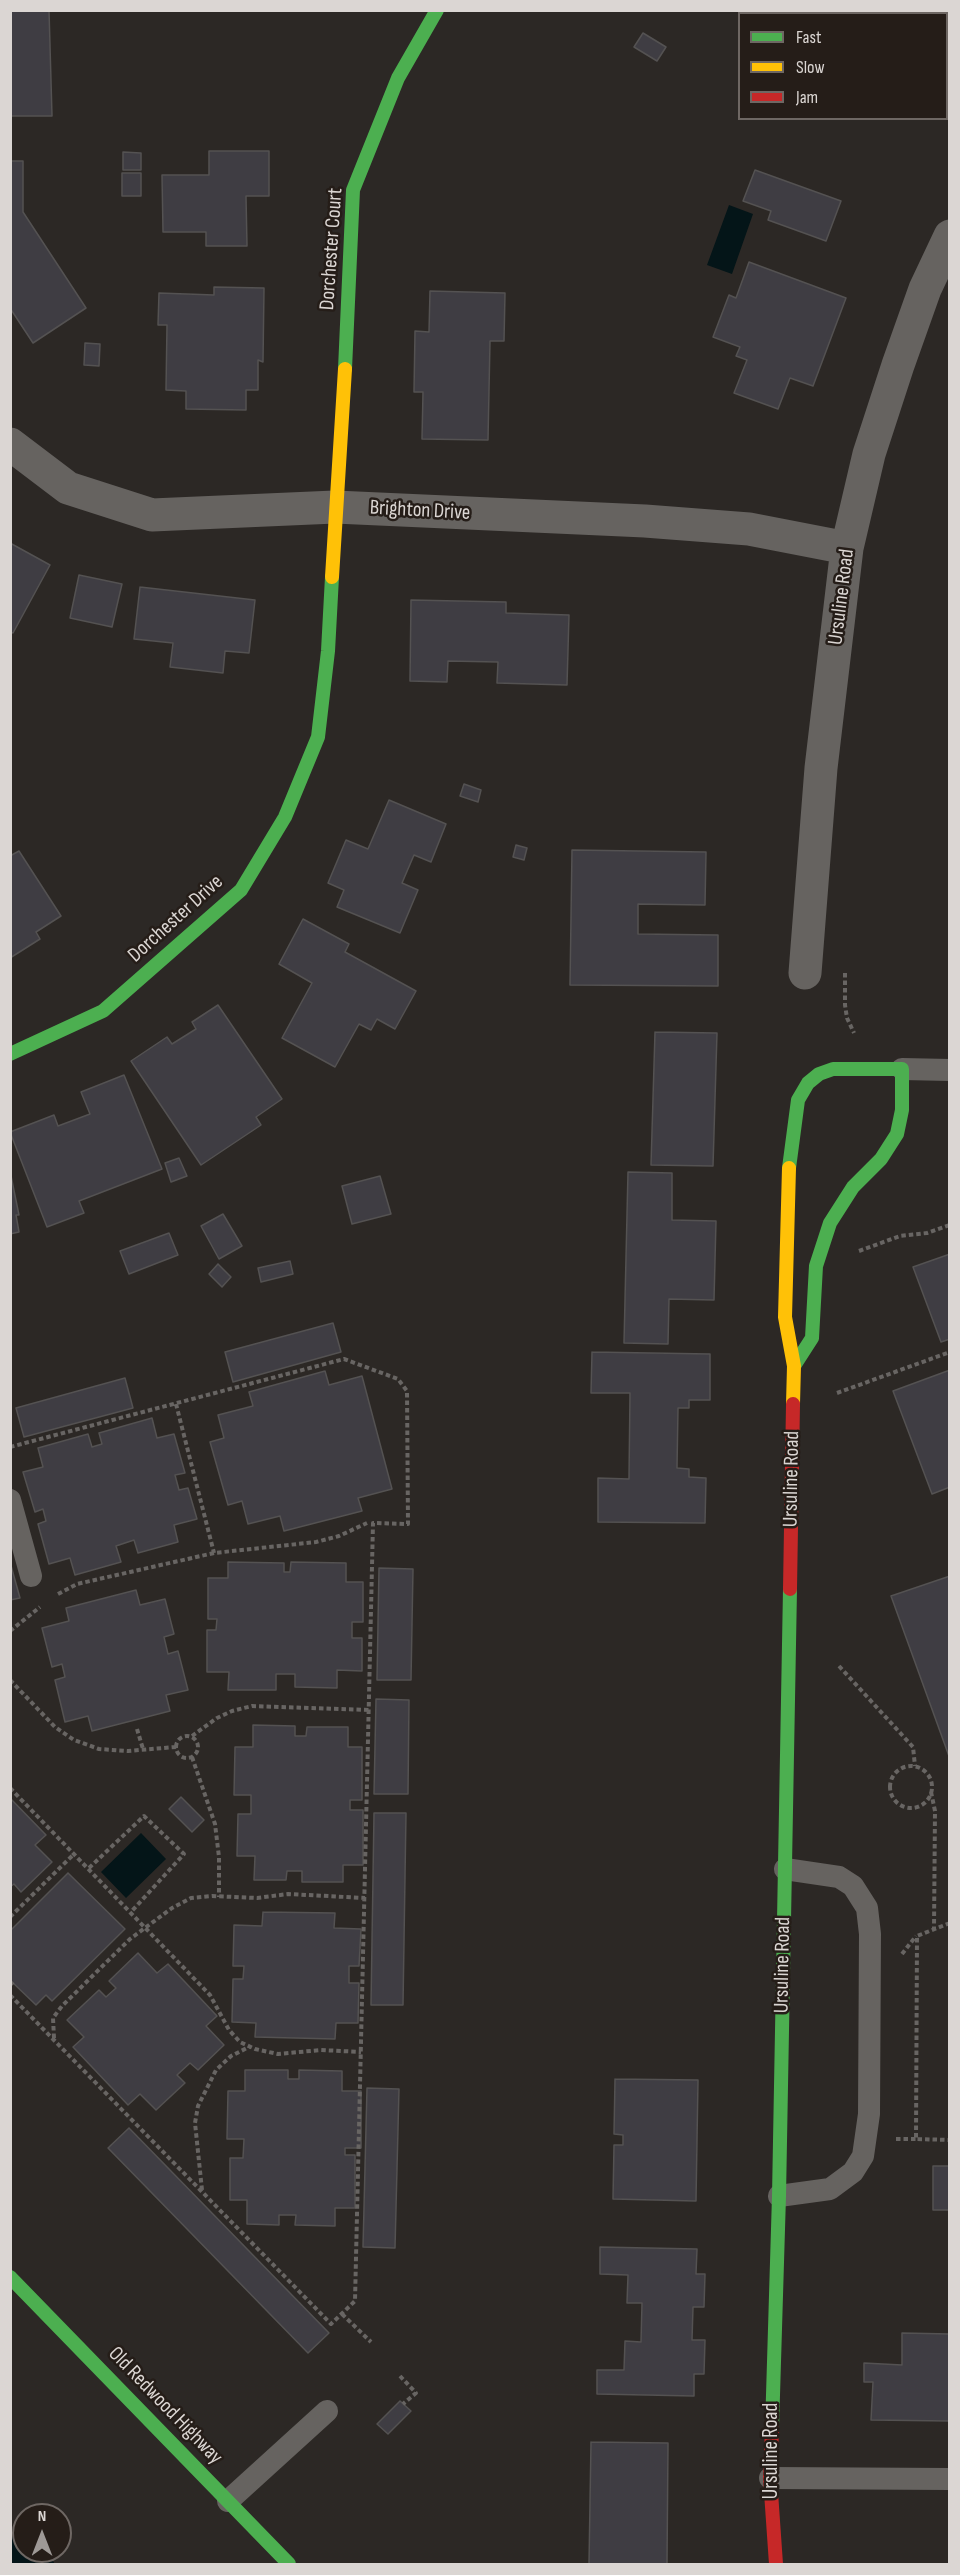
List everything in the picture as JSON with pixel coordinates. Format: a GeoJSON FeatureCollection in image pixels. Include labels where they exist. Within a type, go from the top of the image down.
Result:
{"type":"FeatureCollection","features":[{"type":"Feature","properties":{"kind":"street","name":"Dorchester Court"},"geometry":{"type":"LineString","coordinates":[[335,507],[351,274],[353,190],[398,78],[436,10]]}},
{"type":"Feature","properties":{"kind":"street","name":"Ursuline Road"},"geometry":{"type":"LineString","coordinates":[[805,974],[821,768],[846,548],[869,454],[898,365],[925,289],[950,236]]}},
{"type":"Feature","properties":{"kind":"street","name":"Brighton Drive"},"geometry":{"type":"LineString","coordinates":[[10,444],[68,488],[152,514],[335,507],[645,521],[749,529],[846,548]]}},
{"type":"Feature","properties":{"kind":"street","name":"Dorchester Drive"},"geometry":{"type":"LineString","coordinates":[[10,1053],[103,1011],[181,945],[241,890],[285,817],[318,737],[328,651],[335,507]]}},
{"type":"Feature","properties":{"kind":"street","name":"Ursuline Road"},"geometry":{"type":"LineString","coordinates":[[776,2565],[770,2478],[779,2196],[794,1366],[785,1317],[790,1149],[798,1100],[808,1083],[819,1074],[833,1068],[902,1068]]}},
{"type":"Feature","properties":{"kind":"street"},"geometry":{"type":"LineString","coordinates":[[794,1366],[812,1338],[816,1266],[830,1223],[853,1187],[881,1159],[897,1134],[902,1110],[902,1068]]}},
{"type":"Feature","properties":{"kind":"street","name":"Old Redwood Highway"},"geometry":{"type":"LineString","coordinates":[[10,2277],[289,2565]]}},
{"type":"Feature","properties":{"kind":"lane"},"geometry":{"type":"LineString","coordinates":[[902,1068],[950,1070]]}},
{"type":"Feature","properties":{"kind":"lane"},"geometry":{"type":"LineString","coordinates":[[10,1500],[31,1576]]}},
{"type":"Feature","properties":{"kind":"lane"},"geometry":{"type":"LineString","coordinates":[[779,2196],[830,2189],[853,2172],[863,2156],[868,2114],[870,1934],[867,1908],[853,1886],[839,1877],[785,1869]]}},
{"type":"Feature","properties":{"kind":"lane"},"geometry":{"type":"LineString","coordinates":[[228,2501],[327,2411]]}},
{"type":"Feature","properties":{"kind":"lane"},"geometry":{"type":"LineString","coordinates":[[770,2478],[950,2479]]}},
{"type":"Feature","properties":{"kind":"path"},"geometry":{"type":"LineString","coordinates":[[845,969],[847,1018],[852,1031],[859,1039]]}},
{"type":"Feature","properties":{"kind":"path"},"geometry":{"type":"LineString","coordinates":[[816,1266],[900,1236],[927,1233],[950,1226]]}},
{"type":"Feature","properties":{"kind":"path"},"geometry":{"type":"LineString","coordinates":[[837,1393],[950,1352]]}},
{"type":"Feature","properties":{"kind":"path"},"geometry":{"type":"LineString","coordinates":[[10,1447],[344,1359],[398,1379],[407,1391],[408,1524],[373,1523],[355,2301],[331,2324],[10,1995]]}},
{"type":"Feature","properties":{"kind":"path"},"geometry":{"type":"LineString","coordinates":[[176,1404],[214,1553]]}},
{"type":"Feature","properties":{"kind":"path"},"geometry":{"type":"LineString","coordinates":[[51,1597],[77,1584],[214,1553],[316,1542],[339,1536],[367,1523]]}},
{"type":"Feature","properties":{"kind":"path"},"geometry":{"type":"LineString","coordinates":[[10,1631],[44,1604]]}},
{"type":"Feature","properties":{"kind":"path"},"geometry":{"type":"LineString","coordinates":[[839,1666],[913,1748],[915,1766]]}},
{"type":"Feature","properties":{"kind":"path"},"geometry":{"type":"LineString","coordinates":[[10,1680],[55,1727],[74,1740],[99,1749],[128,1751],[176,1747]]}},
{"type":"Feature","properties":{"kind":"path"},"geometry":{"type":"LineString","coordinates":[[176,1747],[182,1737],[192,1736],[217,1718],[252,1706],[369,1710]]}},
{"type":"Feature","properties":{"kind":"path"},"geometry":{"type":"LineString","coordinates":[[137,1729],[143,1749]]}},
{"type":"Feature","properties":{"kind":"path"},"geometry":{"type":"LineString","coordinates":[[192,1736],[198,1745],[192,1757]]}},
{"type":"Feature","properties":{"kind":"path"},"geometry":{"type":"LineString","coordinates":[[176,1747],[182,1756],[192,1757]]}},
{"type":"Feature","properties":{"kind":"path"},"geometry":{"type":"LineString","coordinates":[[192,1757],[215,1824],[219,1857],[219,1897]]}},
{"type":"Feature","properties":{"kind":"path"},"geometry":{"type":"LineString","coordinates":[[931,1792],[923,1803],[910,1808],[904,1807],[893,1798],[890,1785],[896,1772],[908,1766],[921,1769],[930,1779],[934,1811],[934,1929]]}},
{"type":"Feature","properties":{"kind":"path"},"geometry":{"type":"LineString","coordinates":[[10,1788],[147,1927],[210,1995],[234,2036],[240,2042],[278,2054],[321,2050],[361,2052]]}},
{"type":"Feature","properties":{"kind":"path"},"geometry":{"type":"LineString","coordinates":[[89,1868],[144,1816],[183,1854],[131,1911]]}},
{"type":"Feature","properties":{"kind":"path"},"geometry":{"type":"LineString","coordinates":[[10,1917],[75,1853]]}},
{"type":"Feature","properties":{"kind":"path"},"geometry":{"type":"LineString","coordinates":[[54,2038],[53,2018],[62,2006],[130,1939],[172,1908],[191,1898],[257,1898],[288,1894],[365,1898]]}},
{"type":"Feature","properties":{"kind":"path"},"geometry":{"type":"LineString","coordinates":[[897,1962],[917,1936],[950,1923]]}},
{"type":"Feature","properties":{"kind":"path"},"geometry":{"type":"LineString","coordinates":[[917,1936],[916,2139],[950,2140]]}},
{"type":"Feature","properties":{"kind":"path"},"geometry":{"type":"LineString","coordinates":[[202,2192],[195,2123],[198,2106],[216,2070],[231,2056],[250,2047]]}},
{"type":"Feature","properties":{"kind":"path"},"geometry":{"type":"LineString","coordinates":[[342,2314],[371,2342]]}},
{"type":"Feature","properties":{"kind":"path"},"geometry":{"type":"LineString","coordinates":[[400,2376],[416,2393],[404,2404]]}},
{"type":"Feature","properties":{"kind":"shaded area"},"geometry":{"type":"Polygon","coordinates":[[[729,205],[753,214],[732,274],[707,265],[729,205]]]}},
{"type":"Feature","properties":{"kind":"shaded area"},"geometry":{"type":"Polygon","coordinates":[[[141,1833],[166,1859],[126,1898],[101,1872],[141,1833]]]}},
{"type":"Feature","properties":{"kind":"shaded area"},"geometry":{"type":"Polygon","coordinates":[[[10,2533],[12,2536],[12,2562],[10,2533]]]}},
{"type":"Feature","properties":{"kind":"shaded area"},"geometry":{"type":"Polygon","coordinates":[[[12,2563],[55,2564],[13,2564],[12,2563]]]}},
{"type":"Feature","properties":{"kind":"building"},"geometry":{"type":"Polygon","coordinates":[[[10,10],[49,10],[52,116],[10,116],[10,10]]]}},
{"type":"Feature","properties":{"kind":"building"},"geometry":{"type":"Polygon","coordinates":[[[796,10],[918,10],[920,12],[798,12],[796,10]]]}},
{"type":"Feature","properties":{"kind":"building"},"geometry":{"type":"Polygon","coordinates":[[[643,33],[666,47],[657,61],[634,47],[643,33]]]}},
{"type":"Feature","properties":{"kind":"building"},"geometry":{"type":"Polygon","coordinates":[[[209,151],[269,151],[269,196],[246,196],[247,246],[206,246],[206,232],[163,232],[162,175],[209,175],[209,151]]]}},
{"type":"Feature","properties":{"kind":"building"},"geometry":{"type":"Polygon","coordinates":[[[123,152],[141,153],[141,170],[123,170],[123,152]]]}},
{"type":"Feature","properties":{"kind":"building"},"geometry":{"type":"Polygon","coordinates":[[[10,161],[23,161],[23,212],[86,308],[33,343],[10,308],[10,161]]]}},
{"type":"Feature","properties":{"kind":"building"},"geometry":{"type":"Polygon","coordinates":[[[755,170],[841,201],[826,241],[768,220],[771,211],[743,201],[755,170]]]}},
{"type":"Feature","properties":{"kind":"building"},"geometry":{"type":"Polygon","coordinates":[[[122,173],[141,173],[141,196],[122,196],[122,173]]]}},
{"type":"Feature","properties":{"kind":"building"},"geometry":{"type":"Polygon","coordinates":[[[749,262],[846,298],[813,386],[790,378],[778,409],[734,393],[747,360],[736,356],[740,347],[713,337],[729,295],[736,298],[749,262]]]}},
{"type":"Feature","properties":{"kind":"building"},"geometry":{"type":"Polygon","coordinates":[[[214,287],[264,288],[263,362],[258,360],[258,390],[246,390],[246,410],[186,409],[186,391],[166,390],[167,325],[158,325],[159,293],[214,295],[214,287]]]}},
{"type":"Feature","properties":{"kind":"building"},"geometry":{"type":"Polygon","coordinates":[[[430,291],[505,293],[504,341],[490,341],[488,440],[422,439],[423,392],[414,392],[415,331],[429,332],[430,291]]]}},
{"type":"Feature","properties":{"kind":"building"},"geometry":{"type":"Polygon","coordinates":[[[85,343],[100,344],[99,366],[84,365],[85,343]]]}},
{"type":"Feature","properties":{"kind":"building"},"geometry":{"type":"Polygon","coordinates":[[[10,543],[50,565],[13,633],[10,632],[10,543]]]}},
{"type":"Feature","properties":{"kind":"building"},"geometry":{"type":"Polygon","coordinates":[[[79,575],[122,584],[112,627],[70,618],[79,575]]]}},
{"type":"Feature","properties":{"kind":"building"},"geometry":{"type":"Polygon","coordinates":[[[140,587],[255,600],[249,653],[225,651],[223,673],[170,667],[173,643],[134,639],[140,587]]]}},
{"type":"Feature","properties":{"kind":"building"},"geometry":{"type":"Polygon","coordinates":[[[411,600],[506,602],[506,613],[569,615],[567,685],[497,683],[498,662],[448,661],[447,682],[410,681],[411,600]]]}},
{"type":"Feature","properties":{"kind":"building"},"geometry":{"type":"Polygon","coordinates":[[[464,784],[481,790],[478,802],[460,796],[464,784]]]}},
{"type":"Feature","properties":{"kind":"building"},"geometry":{"type":"Polygon","coordinates":[[[389,800],[446,824],[431,862],[414,855],[402,883],[418,890],[400,933],[337,907],[344,890],[328,883],[346,840],[368,849],[389,800]]]}},
{"type":"Feature","properties":{"kind":"building"},"geometry":{"type":"Polygon","coordinates":[[[516,845],[527,848],[524,860],[513,857],[516,845]]]}},
{"type":"Feature","properties":{"kind":"building"},"geometry":{"type":"Polygon","coordinates":[[[572,850],[706,852],[705,905],[638,904],[638,934],[718,935],[718,986],[570,985],[572,850]]]}},
{"type":"Feature","properties":{"kind":"building"},"geometry":{"type":"Polygon","coordinates":[[[19,851],[61,916],[36,932],[40,939],[10,958],[10,856],[19,851]]]}},
{"type":"Feature","properties":{"kind":"building"},"geometry":{"type":"Polygon","coordinates":[[[303,919],[349,944],[345,952],[416,991],[395,1029],[377,1019],[371,1030],[359,1024],[335,1067],[282,1038],[312,983],[279,964],[303,919]]]}},
{"type":"Feature","properties":{"kind":"building"},"geometry":{"type":"Polygon","coordinates":[[[218,1005],[282,1099],[256,1117],[261,1125],[201,1165],[131,1061],[167,1037],[172,1044],[196,1029],[192,1022],[218,1005]]]}},
{"type":"Feature","properties":{"kind":"building"},"geometry":{"type":"Polygon","coordinates":[[[655,1032],[717,1033],[713,1166],[651,1165],[655,1032]]]}},
{"type":"Feature","properties":{"kind":"building"},"geometry":{"type":"Polygon","coordinates":[[[124,1075],[162,1169],[79,1201],[84,1213],[47,1227],[10,1132],[54,1115],[58,1126],[90,1114],[81,1092],[124,1075]]]}},
{"type":"Feature","properties":{"kind":"building"},"geometry":{"type":"Polygon","coordinates":[[[179,1158],[187,1176],[171,1182],[165,1163],[179,1158]]]}},
{"type":"Feature","properties":{"kind":"building"},"geometry":{"type":"Polygon","coordinates":[[[10,1171],[19,1215],[16,1215],[19,1232],[10,1234],[10,1171]]]}},
{"type":"Feature","properties":{"kind":"building"},"geometry":{"type":"Polygon","coordinates":[[[628,1172],[672,1173],[672,1220],[716,1221],[714,1300],[669,1299],[668,1344],[624,1343],[628,1172]]]}},
{"type":"Feature","properties":{"kind":"building"},"geometry":{"type":"Polygon","coordinates":[[[380,1176],[391,1214],[352,1224],[342,1186],[380,1176]]]}},
{"type":"Feature","properties":{"kind":"building"},"geometry":{"type":"Polygon","coordinates":[[[223,1214],[242,1246],[219,1259],[201,1226],[223,1214]]]}},
{"type":"Feature","properties":{"kind":"building"},"geometry":{"type":"Polygon","coordinates":[[[169,1233],[178,1255],[129,1274],[120,1251],[169,1233]]]}},
{"type":"Feature","properties":{"kind":"building"},"geometry":{"type":"Polygon","coordinates":[[[950,1254],[950,1339],[941,1342],[913,1267],[950,1254]]]}},
{"type":"Feature","properties":{"kind":"building"},"geometry":{"type":"Polygon","coordinates":[[[290,1261],[293,1274],[261,1282],[258,1268],[290,1261]]]}},
{"type":"Feature","properties":{"kind":"building"},"geometry":{"type":"Polygon","coordinates":[[[218,1264],[231,1277],[222,1287],[209,1274],[218,1264]]]}},
{"type":"Feature","properties":{"kind":"building"},"geometry":{"type":"Polygon","coordinates":[[[333,1323],[341,1352],[233,1382],[225,1352],[333,1323]]]}},
{"type":"Feature","properties":{"kind":"building"},"geometry":{"type":"Polygon","coordinates":[[[592,1352],[710,1354],[710,1400],[689,1400],[689,1408],[678,1408],[677,1468],[689,1469],[689,1477],[706,1478],[705,1523],[598,1522],[598,1478],[629,1479],[630,1393],[591,1393],[592,1352]]]}},
{"type":"Feature","properties":{"kind":"building"},"geometry":{"type":"Polygon","coordinates":[[[950,1370],[950,1487],[932,1494],[893,1391],[950,1370]]]}},
{"type":"Feature","properties":{"kind":"building"},"geometry":{"type":"Polygon","coordinates":[[[325,1371],[329,1385],[362,1376],[392,1489],[358,1498],[362,1511],[284,1531],[280,1516],[248,1524],[242,1501],[228,1505],[210,1442],[224,1438],[218,1415],[253,1406],[249,1392],[325,1371]]]}},
{"type":"Feature","properties":{"kind":"building"},"geometry":{"type":"Polygon","coordinates":[[[125,1378],[133,1408],[24,1437],[16,1408],[125,1378]]]}},
{"type":"Feature","properties":{"kind":"building"},"geometry":{"type":"Polygon","coordinates":[[[152,1418],[157,1438],[174,1434],[185,1473],[175,1475],[179,1490],[188,1488],[197,1519],[174,1525],[178,1542],[138,1553],[134,1540],[116,1546],[121,1562],[75,1575],[70,1558],[49,1564],[38,1524],[46,1521],[43,1509],[35,1512],[23,1472],[43,1467],[38,1448],[88,1434],[92,1447],[102,1444],[99,1433],[152,1418]]]}},
{"type":"Feature","properties":{"kind":"building"},"geometry":{"type":"Polygon","coordinates":[[[10,1562],[20,1598],[10,1600],[10,1562]]]}},
{"type":"Feature","properties":{"kind":"building"},"geometry":{"type":"Polygon","coordinates":[[[228,1562],[284,1563],[284,1572],[290,1572],[291,1562],[346,1563],[346,1582],[363,1582],[363,1622],[352,1622],[352,1638],[362,1638],[362,1671],[337,1670],[337,1688],[295,1687],[295,1674],[276,1674],[276,1690],[228,1690],[229,1672],[207,1672],[207,1630],[216,1630],[217,1619],[208,1619],[208,1578],[228,1578],[228,1562]]]}},
{"type":"Feature","properties":{"kind":"building"},"geometry":{"type":"Polygon","coordinates":[[[379,1568],[413,1569],[411,1680],[377,1680],[379,1568]]]}},
{"type":"Feature","properties":{"kind":"building"},"geometry":{"type":"Polygon","coordinates":[[[950,1576],[950,1759],[891,1596],[950,1576]]]}},
{"type":"Feature","properties":{"kind":"building"},"geometry":{"type":"Polygon","coordinates":[[[136,1590],[140,1605],[165,1599],[174,1634],[164,1637],[168,1654],[178,1651],[188,1690],[166,1695],[170,1711],[92,1731],[88,1716],[65,1722],[55,1680],[65,1677],[62,1664],[52,1667],[42,1628],[69,1621],[66,1608],[136,1590]]]}},
{"type":"Feature","properties":{"kind":"building"},"geometry":{"type":"Polygon","coordinates":[[[376,1699],[409,1700],[408,1794],[374,1794],[376,1699]]]}},
{"type":"Feature","properties":{"kind":"building"},"geometry":{"type":"Polygon","coordinates":[[[253,1725],[295,1726],[295,1736],[306,1736],[307,1727],[348,1727],[348,1747],[362,1747],[362,1800],[350,1800],[350,1810],[363,1810],[363,1865],[343,1865],[343,1882],[302,1882],[302,1871],[287,1871],[286,1880],[254,1880],[255,1856],[237,1856],[238,1814],[251,1814],[251,1795],[234,1795],[235,1747],[253,1747],[253,1725]]]}},
{"type":"Feature","properties":{"kind":"building"},"geometry":{"type":"Polygon","coordinates":[[[181,1797],[204,1820],[192,1832],[169,1809],[181,1797]]]}},
{"type":"Feature","properties":{"kind":"building"},"geometry":{"type":"Polygon","coordinates":[[[10,1798],[46,1835],[35,1845],[52,1862],[21,1892],[14,1884],[10,1887],[10,1798]]]}},
{"type":"Feature","properties":{"kind":"building"},"geometry":{"type":"Polygon","coordinates":[[[374,1813],[406,1813],[403,2005],[371,2005],[374,1813]]]}},
{"type":"Feature","properties":{"kind":"building"},"geometry":{"type":"Polygon","coordinates":[[[68,1873],[125,1929],[52,2001],[46,1995],[36,2005],[10,1980],[10,1931],[68,1873]]]}},
{"type":"Feature","properties":{"kind":"building"},"geometry":{"type":"Polygon","coordinates":[[[263,1912],[335,1913],[334,1928],[361,1929],[359,1966],[349,1966],[349,1983],[359,1983],[358,2023],[336,2023],[335,2039],[255,2037],[256,2023],[232,2022],[233,1979],[243,1979],[244,1966],[233,1966],[234,1925],[262,1926],[263,1912]]]}},
{"type":"Feature","properties":{"kind":"building"},"geometry":{"type":"Polygon","coordinates":[[[138,1953],[157,1973],[168,1964],[217,2016],[206,2026],[224,2045],[198,2070],[190,2063],[177,2075],[185,2083],[156,2110],[140,2094],[128,2105],[73,2047],[84,2037],[67,2020],[99,1990],[106,1997],[116,1988],[109,1981],[138,1953]]]}},
{"type":"Feature","properties":{"kind":"building"},"geometry":{"type":"Polygon","coordinates":[[[245,2070],[288,2070],[288,2079],[299,2079],[299,2070],[342,2071],[342,2091],[361,2091],[361,2148],[345,2148],[345,2155],[355,2155],[355,2208],[335,2208],[335,2226],[295,2225],[296,2215],[279,2215],[279,2225],[247,2224],[247,2200],[230,2200],[230,2158],[243,2158],[244,2139],[227,2139],[228,2091],[245,2091],[245,2070]]]}},
{"type":"Feature","properties":{"kind":"building"},"geometry":{"type":"Polygon","coordinates":[[[615,2079],[698,2080],[696,2201],[613,2199],[614,2145],[623,2145],[623,2135],[614,2134],[615,2079]]]}},
{"type":"Feature","properties":{"kind":"building"},"geometry":{"type":"Polygon","coordinates":[[[367,2088],[399,2089],[395,2248],[363,2247],[367,2088]]]}},
{"type":"Feature","properties":{"kind":"building"},"geometry":{"type":"Polygon","coordinates":[[[129,2128],[329,2333],[308,2353],[108,2148],[129,2128]]]}},
{"type":"Feature","properties":{"kind":"building"},"geometry":{"type":"Polygon","coordinates":[[[933,2166],[950,2166],[950,2210],[933,2210],[933,2166]]]}},
{"type":"Feature","properties":{"kind":"building"},"geometry":{"type":"Polygon","coordinates":[[[600,2247],[697,2249],[696,2274],[705,2274],[704,2307],[693,2307],[692,2340],[705,2340],[704,2374],[694,2374],[694,2396],[597,2394],[597,2370],[624,2370],[625,2341],[641,2342],[642,2303],[627,2303],[628,2275],[600,2274],[600,2247]]]}},
{"type":"Feature","properties":{"kind":"building"},"geometry":{"type":"Polygon","coordinates":[[[902,2333],[950,2334],[950,2421],[871,2420],[873,2382],[864,2382],[864,2363],[902,2365],[902,2333]]]}},
{"type":"Feature","properties":{"kind":"building"},"geometry":{"type":"Polygon","coordinates":[[[400,2401],[411,2411],[388,2434],[377,2424],[400,2401]]]}},
{"type":"Feature","properties":{"kind":"building"},"geometry":{"type":"Polygon","coordinates":[[[591,2442],[668,2443],[667,2564],[589,2564],[591,2442]]]}},
{"type":"Feature","properties":{"kind":"traffic: fast"},"geometry":{"type":"LineString","coordinates":[[345,369],[353,190],[398,78],[437,10]]}},
{"type":"Feature","properties":{"kind":"traffic: fast"},"geometry":{"type":"LineString","coordinates":[[10,1054],[103,1011],[241,890],[285,817],[318,737],[328,651],[332,577]]}},
{"type":"Feature","properties":{"kind":"traffic: fast"},"geometry":{"type":"LineString","coordinates":[[789,1168],[798,1100],[808,1083],[819,1074],[833,1069],[902,1069],[902,1110],[897,1134],[881,1159],[853,1187],[830,1223],[816,1266],[812,1338],[794,1366]]}},
{"type":"Feature","properties":{"kind":"traffic: fast"},"geometry":{"type":"LineString","coordinates":[[772,2428],[779,2196],[790,1589]]}},
{"type":"Feature","properties":{"kind":"traffic: fast"},"geometry":{"type":"LineString","coordinates":[[10,2277],[289,2564]]}},
{"type":"Feature","properties":{"kind":"traffic: slow"},"geometry":{"type":"LineString","coordinates":[[332,577],[345,369]]}},
{"type":"Feature","properties":{"kind":"traffic: slow"},"geometry":{"type":"LineString","coordinates":[[789,1168],[785,1317],[794,1366],[793,1404]]}},
{"type":"Feature","properties":{"kind":"traffic: jam"},"geometry":{"type":"LineString","coordinates":[[790,1589],[793,1404]]}},
{"type":"Feature","properties":{"kind":"traffic: jam"},"geometry":{"type":"LineString","coordinates":[[772,2428],[770,2478],[776,2564]]}}]}
